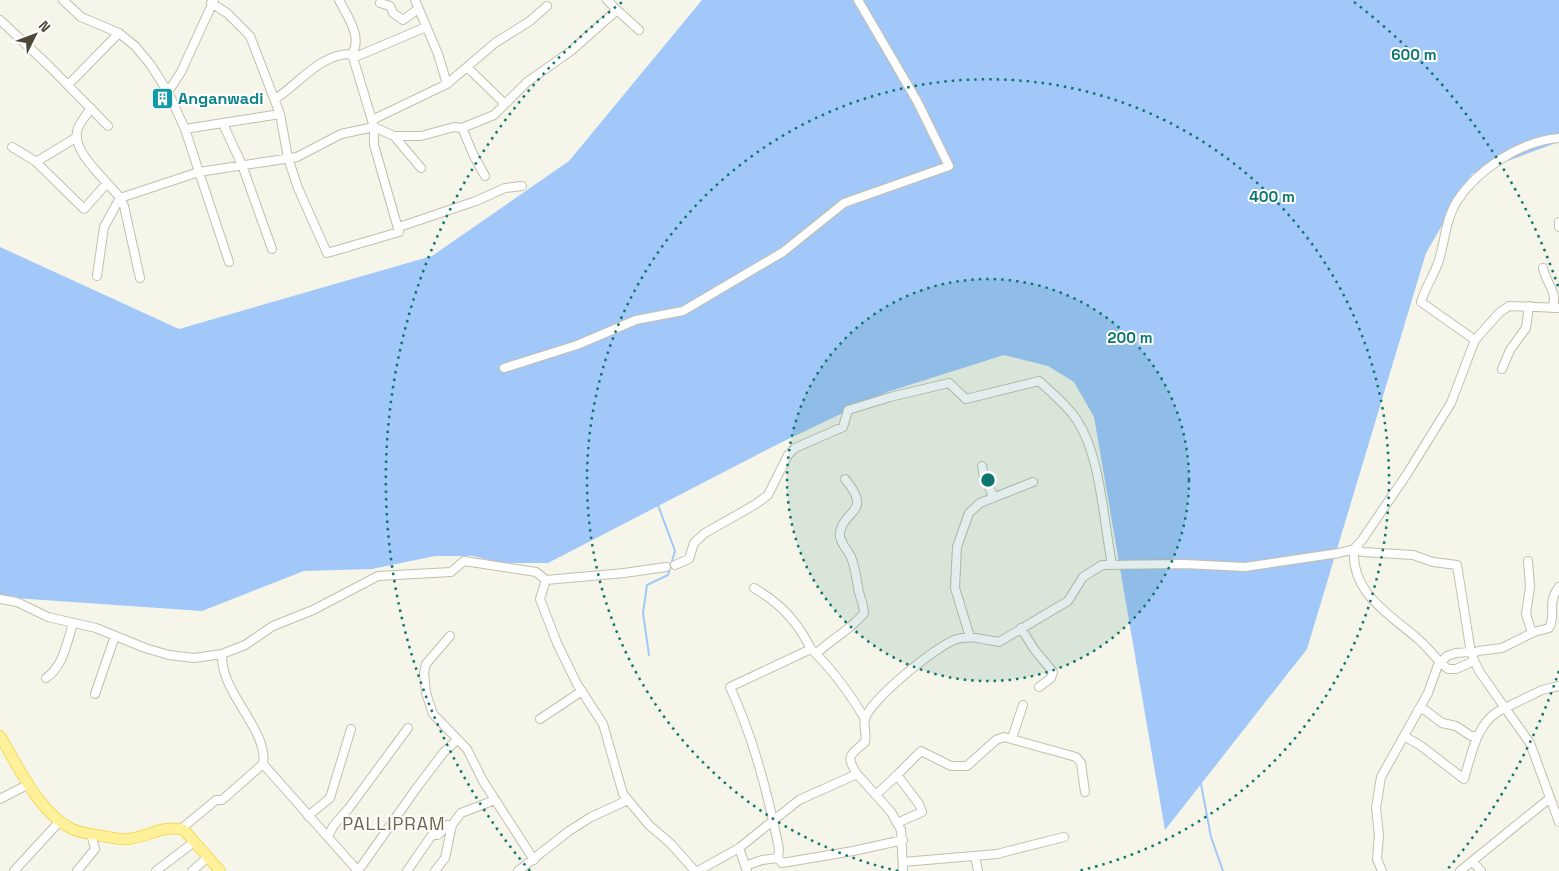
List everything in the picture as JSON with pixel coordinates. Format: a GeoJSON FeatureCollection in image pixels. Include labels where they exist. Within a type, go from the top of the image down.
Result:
{"type":"FeatureCollection","features":[{"type":"Feature","properties":{"kind":"main road"},"geometry":{"type":"LineString","coordinates":[[0,736],[29,784],[60,821],[78,831],[125,840],[171,828],[181,829],[220,871]]}},
{"type":"Feature","properties":{"kind":"street"},"geometry":{"type":"LineString","coordinates":[[63,0],[81,17],[119,33],[150,64],[168,92],[185,128],[229,262]]}},
{"type":"Feature","properties":{"kind":"street"},"geometry":{"type":"LineString","coordinates":[[168,92],[180,72],[213,2],[250,36],[275,98],[288,158],[298,188],[327,253],[399,232],[374,145],[373,124],[353,56],[357,39],[339,0]]}},
{"type":"Feature","properties":{"kind":"street"},"geometry":{"type":"LineString","coordinates":[[415,0],[438,54],[447,84]]}},
{"type":"Feature","properties":{"kind":"street"},"geometry":{"type":"LineString","coordinates":[[607,0],[639,30]]}},
{"type":"Feature","properties":{"kind":"street"},"geometry":{"type":"LineString","coordinates":[[504,368],[577,345],[636,320],[683,311],[783,252],[844,203],[949,166],[913,92],[858,0]]}},
{"type":"Feature","properties":{"kind":"street"},"geometry":{"type":"LineString","coordinates":[[380,3],[390,6],[394,13],[403,20],[418,9]]}},
{"type":"Feature","properties":{"kind":"street"},"geometry":{"type":"LineString","coordinates":[[97,276],[104,227],[120,198],[199,172],[288,158],[306,153],[341,134],[373,124],[447,84],[495,43],[530,21],[547,6]]}},
{"type":"Feature","properties":{"kind":"street"},"geometry":{"type":"LineString","coordinates":[[394,136],[421,136],[454,127],[462,128],[494,115],[527,82],[572,51],[617,10]]}},
{"type":"Feature","properties":{"kind":"street"},"geometry":{"type":"LineString","coordinates":[[1,22],[68,85],[108,126]]}},
{"type":"Feature","properties":{"kind":"street"},"geometry":{"type":"LineString","coordinates":[[275,98],[286,92],[310,69],[342,54],[353,56],[426,27]]}},
{"type":"Feature","properties":{"kind":"street"},"geometry":{"type":"LineString","coordinates":[[68,85],[119,33]]}},
{"type":"Feature","properties":{"kind":"street"},"geometry":{"type":"LineString","coordinates":[[468,66],[504,104]]}},
{"type":"Feature","properties":{"kind":"street"},"geometry":{"type":"LineString","coordinates":[[91,108],[78,128],[77,137],[86,158],[120,198],[140,278]]}},
{"type":"Feature","properties":{"kind":"street"},"geometry":{"type":"LineString","coordinates":[[185,128],[223,124],[280,114]]}},
{"type":"Feature","properties":{"kind":"street"},"geometry":{"type":"LineString","coordinates":[[223,124],[242,164],[272,249]]}},
{"type":"Feature","properties":{"kind":"street"},"geometry":{"type":"LineString","coordinates":[[373,124],[394,136],[421,168]]}},
{"type":"Feature","properties":{"kind":"street"},"geometry":{"type":"LineString","coordinates":[[462,128],[467,142],[485,176]]}},
{"type":"Feature","properties":{"kind":"street"},"geometry":{"type":"LineString","coordinates":[[36,162],[77,137]]}},
{"type":"Feature","properties":{"kind":"street"},"geometry":{"type":"LineString","coordinates":[[1475,340],[1421,302],[1439,260],[1442,239],[1456,201],[1489,168],[1512,152],[1534,143],[1559,138]]}},
{"type":"Feature","properties":{"kind":"street"},"geometry":{"type":"LineString","coordinates":[[12,146],[36,162],[84,209],[107,183]]}},
{"type":"Feature","properties":{"kind":"street"},"geometry":{"type":"LineString","coordinates":[[398,227],[476,201],[505,188],[522,186]]}},
{"type":"Feature","properties":{"kind":"street"},"geometry":{"type":"LineString","coordinates":[[1559,222],[1559,227]]}},
{"type":"Feature","properties":{"kind":"street"},"geometry":{"type":"LineString","coordinates":[[1543,268],[1547,282],[1554,294],[1557,309],[1509,306],[1499,313],[1475,340],[1467,356],[1451,402],[1399,486],[1354,549],[1353,563],[1361,586],[1377,605],[1418,639],[1441,663],[1451,670],[1478,651],[1502,648],[1532,633],[1544,631],[1552,624],[1551,599],[1559,587]]}},
{"type":"Feature","properties":{"kind":"street"},"geometry":{"type":"LineString","coordinates":[[1502,369],[1510,350],[1526,328],[1529,306]]}},
{"type":"Feature","properties":{"kind":"street"},"geometry":{"type":"LineString","coordinates":[[676,565],[689,559],[694,543],[705,533],[756,504],[768,495],[788,455],[795,448],[843,428],[848,410],[890,397],[949,383],[966,399],[1039,381],[1075,417],[1088,445],[1098,477],[1112,564]]}},
{"type":"Feature","properties":{"kind":"street"},"geometry":{"type":"LineString","coordinates":[[982,466],[984,478],[992,493],[991,500]]}},
{"type":"Feature","properties":{"kind":"street"},"geometry":{"type":"LineString","coordinates":[[845,479],[855,492],[857,503],[854,513],[840,532],[840,539],[851,556],[864,613],[858,622],[813,651],[730,687],[757,752],[774,821],[778,858],[785,864],[903,840]]}},
{"type":"Feature","properties":{"kind":"street"},"geometry":{"type":"LineString","coordinates":[[970,637],[955,588],[957,547],[968,512],[980,503],[1033,482]]}},
{"type":"Feature","properties":{"kind":"street"},"geometry":{"type":"LineString","coordinates":[[865,719],[873,706],[892,685],[939,649],[955,640],[970,637],[999,642],[1068,600],[1083,577],[1102,565],[1245,567],[1339,553],[1354,549],[1363,552],[1413,555],[1433,562],[1457,565],[1472,656],[1530,743],[1559,822]]}},
{"type":"Feature","properties":{"kind":"street"},"geometry":{"type":"LineString","coordinates":[[0,599],[17,602],[48,617],[115,636],[169,655],[194,658],[222,654],[245,645],[274,626],[313,610],[378,576],[451,572],[464,560],[536,572],[546,580],[666,567]]}},
{"type":"Feature","properties":{"kind":"street"},"geometry":{"type":"LineString","coordinates":[[1528,561],[1530,587],[1526,614],[1532,633]]}},
{"type":"Feature","properties":{"kind":"street"},"geometry":{"type":"LineString","coordinates":[[546,580],[540,599],[556,643],[582,691],[603,724],[623,794],[697,871],[738,848],[800,800],[857,774]]}},
{"type":"Feature","properties":{"kind":"street"},"geometry":{"type":"LineString","coordinates":[[754,588],[775,600],[788,612],[813,651],[849,691],[865,719],[865,742],[852,752],[850,758],[851,766],[897,822],[903,840],[903,871]]}},
{"type":"Feature","properties":{"kind":"street"},"geometry":{"type":"LineString","coordinates":[[46,678],[52,674],[59,663],[73,624]]}},
{"type":"Feature","properties":{"kind":"street"},"geometry":{"type":"LineString","coordinates":[[1021,628],[1034,649],[1053,672],[1051,678],[1040,688]]}},
{"type":"Feature","properties":{"kind":"street"},"geometry":{"type":"LineString","coordinates":[[95,694],[115,636]]}},
{"type":"Feature","properties":{"kind":"street"},"geometry":{"type":"LineString","coordinates":[[450,636],[426,664],[425,687],[433,714],[467,749],[495,800],[534,860]]}},
{"type":"Feature","properties":{"kind":"street"},"geometry":{"type":"LineString","coordinates":[[1382,871],[1378,859],[1380,835],[1376,808],[1381,777],[1428,693],[1434,673],[1441,663],[1447,656],[1456,653],[1472,656]]}},
{"type":"Feature","properties":{"kind":"street"},"geometry":{"type":"LineString","coordinates":[[181,829],[216,800],[222,800],[263,764],[264,755],[260,741],[227,680],[222,662],[222,654]]}},
{"type":"Feature","properties":{"kind":"street"},"geometry":{"type":"LineString","coordinates":[[1404,736],[1421,746],[1464,779],[1477,736],[1496,712],[1542,690],[1559,686]]}},
{"type":"Feature","properties":{"kind":"street"},"geometry":{"type":"LineString","coordinates":[[540,719],[582,691]]}},
{"type":"Feature","properties":{"kind":"street"},"geometry":{"type":"LineString","coordinates":[[1012,738],[1024,705]]}},
{"type":"Feature","properties":{"kind":"street"},"geometry":{"type":"LineString","coordinates":[[1418,710],[1425,710],[1442,723],[1456,726],[1471,736],[1477,736]]}},
{"type":"Feature","properties":{"kind":"street"},"geometry":{"type":"LineString","coordinates":[[308,816],[330,798],[352,728]]}},
{"type":"Feature","properties":{"kind":"street"},"geometry":{"type":"LineString","coordinates":[[328,836],[334,825],[349,808],[408,728]]}},
{"type":"Feature","properties":{"kind":"street"},"geometry":{"type":"LineString","coordinates":[[876,795],[921,751],[950,766],[966,766],[996,740],[1004,737],[1052,752],[1076,757],[1081,762],[1085,792]]}},
{"type":"Feature","properties":{"kind":"street"},"geometry":{"type":"LineString","coordinates":[[263,764],[358,871],[418,786],[444,752],[457,740]]}},
{"type":"Feature","properties":{"kind":"street"},"geometry":{"type":"LineString","coordinates":[[897,822],[922,812],[923,809],[898,775]]}},
{"type":"Feature","properties":{"kind":"street"},"geometry":{"type":"LineString","coordinates":[[0,799],[29,784]]}},
{"type":"Feature","properties":{"kind":"street"},"geometry":{"type":"LineString","coordinates":[[1460,871],[1550,798]]}},
{"type":"Feature","properties":{"kind":"street"},"geometry":{"type":"LineString","coordinates":[[435,871],[445,858],[452,826],[461,814],[495,800]]}},
{"type":"Feature","properties":{"kind":"street"},"geometry":{"type":"LineString","coordinates":[[518,871],[591,817],[628,800]]}},
{"type":"Feature","properties":{"kind":"street"},"geometry":{"type":"LineString","coordinates":[[14,871],[60,821]]}},
{"type":"Feature","properties":{"kind":"street"},"geometry":{"type":"LineString","coordinates":[[407,871],[432,835],[438,835],[448,825],[452,826]]}},
{"type":"Feature","properties":{"kind":"street"},"geometry":{"type":"LineString","coordinates":[[77,871],[95,849],[91,834]]}},
{"type":"Feature","properties":{"kind":"street"},"geometry":{"type":"LineString","coordinates":[[903,862],[975,856],[1016,850],[1064,837]]}},
{"type":"Feature","properties":{"kind":"street"},"geometry":{"type":"LineString","coordinates":[[156,871],[194,842]]}},
{"type":"Feature","properties":{"kind":"street"},"geometry":{"type":"LineString","coordinates":[[738,848],[746,868],[762,860],[778,858]]}},
{"type":"Feature","properties":{"kind":"street"},"geometry":{"type":"LineString","coordinates":[[975,856],[978,871]]}},
{"type":"Feature","properties":{"kind":"street"},"geometry":{"type":"LineString","coordinates":[[192,871],[208,857]]}},
{"type":"Feature","properties":{"kind":"street"},"geometry":{"type":"LineString","coordinates":[[1472,861],[1481,871]]}},
{"type":"Feature","properties":{"kind":"water"},"geometry":{"type":"Polygon","coordinates":[[[702,0],[1559,0],[1559,142],[1472,174],[1426,253],[1307,649],[1165,830],[1094,417],[1074,382],[1048,366],[1004,355],[887,392],[780,443],[548,563],[502,563],[473,556],[435,556],[372,569],[304,571],[202,611],[0,597],[0,247],[179,329],[432,256],[569,161],[702,0]]]}},
{"type":"Feature","properties":{"kind":"waterway"},"geometry":{"type":"LineString","coordinates":[[649,655],[643,613],[647,585],[668,575],[675,551],[658,505]]}},
{"type":"Feature","properties":{"kind":"waterway"},"geometry":{"type":"LineString","coordinates":[[1201,784],[1211,837],[1223,871]]}},
{"type":"Feature","properties":{"kind":"place","name":"Anganwadi"},"geometry":{"type":"Point","coordinates":[162,98]}},
{"type":"Feature","properties":{"kind":"district","name":"PALLIPRAM"},"geometry":{"type":"Point","coordinates":[394,824]}}]}
